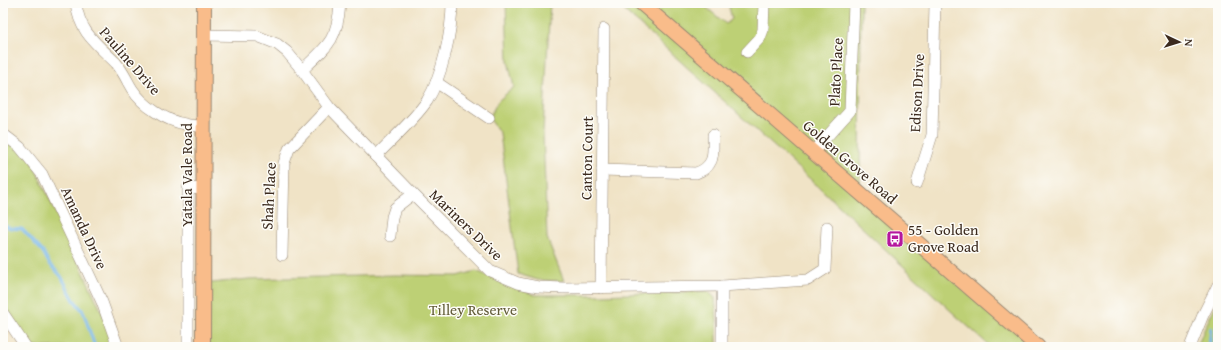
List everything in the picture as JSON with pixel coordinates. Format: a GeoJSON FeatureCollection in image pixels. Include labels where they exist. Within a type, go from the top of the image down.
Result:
{"type":"FeatureCollection","features":[{"type":"Feature","properties":{"kind":"main road","name":"Yatala Vale Road"},"geometry":{"type":"LineString","coordinates":[[203,347],[204,3]]}},
{"type":"Feature","properties":{"kind":"main road","name":"Golden Grove Road"},"geometry":{"type":"LineString","coordinates":[[641,3],[1038,347]]}},
{"type":"Feature","properties":{"kind":"street","name":"Pauline Drive"},"geometry":{"type":"LineString","coordinates":[[76,3],[80,21],[85,32],[93,42],[116,63],[133,91],[140,99],[159,114],[173,121],[204,126]]}},
{"type":"Feature","properties":{"kind":"street"},"geometry":{"type":"LineString","coordinates":[[302,70],[321,53],[332,39],[339,21],[340,3]]}},
{"type":"Feature","properties":{"kind":"street"},"geometry":{"type":"LineString","coordinates":[[376,156],[427,101],[436,82],[446,52],[452,15],[452,3]]}},
{"type":"Feature","properties":{"kind":"street"},"geometry":{"type":"LineString","coordinates":[[747,52],[762,34],[764,3]]}},
{"type":"Feature","properties":{"kind":"street","name":"Plato Place"},"geometry":{"type":"LineString","coordinates":[[813,152],[850,111],[854,3]]}},
{"type":"Feature","properties":{"kind":"street","name":"Edison Drive"},"geometry":{"type":"LineString","coordinates":[[917,183],[932,134],[935,3]]}},
{"type":"Feature","properties":{"kind":"street","name":"Canton Court"},"geometry":{"type":"LineString","coordinates":[[601,288],[604,29]]}},
{"type":"Feature","properties":{"kind":"street","name":"Mariners Drive"},"geometry":{"type":"LineString","coordinates":[[204,35],[257,36],[276,44],[286,52],[302,70],[329,107],[490,271],[518,283],[538,287],[601,288],[722,286],[808,280],[825,269],[827,227]]}},
{"type":"Feature","properties":{"kind":"street"},"geometry":{"type":"LineString","coordinates":[[436,82],[489,118]]}},
{"type":"Feature","properties":{"kind":"street","name":"Shah Place"},"geometry":{"type":"LineString","coordinates":[[282,255],[284,164],[289,149],[329,107]]}},
{"type":"Feature","properties":{"kind":"street","name":"Amanda Drive"},"geometry":{"type":"LineString","coordinates":[[3,134],[20,148],[42,174],[102,302],[118,347]]}},
{"type":"Feature","properties":{"kind":"street"},"geometry":{"type":"LineString","coordinates":[[602,170],[696,173],[705,170],[712,162],[713,135]]}},
{"type":"Feature","properties":{"kind":"street"},"geometry":{"type":"LineString","coordinates":[[188,347],[188,188],[204,188]]}},
{"type":"Feature","properties":{"kind":"street"},"geometry":{"type":"LineString","coordinates":[[390,236],[392,217],[395,208],[413,194]]}},
{"type":"Feature","properties":{"kind":"street"},"geometry":{"type":"LineString","coordinates":[[1190,347],[1203,315],[1218,285]]}},
{"type":"Feature","properties":{"kind":"street"},"geometry":{"type":"LineString","coordinates":[[722,286],[722,347]]}},
{"type":"Feature","properties":{"kind":"street"},"geometry":{"type":"LineString","coordinates":[[3,313],[26,347]]}},
{"type":"Feature","properties":{"kind":"green space"},"geometry":{"type":"Polygon","coordinates":[[[506,3],[550,3],[543,133],[547,238],[564,281],[538,280],[518,274],[500,133],[489,118],[498,101],[514,87],[508,61],[506,3]]]}},
{"type":"Feature","properties":{"kind":"green space"},"geometry":{"type":"Polygon","coordinates":[[[616,3],[701,3],[726,24],[732,19],[728,3],[861,3],[860,192],[1036,347],[991,347],[820,188],[616,3]]]}},
{"type":"Feature","properties":{"kind":"green space"},"geometry":{"type":"Polygon","coordinates":[[[3,134],[31,159],[118,347],[28,347],[3,314],[3,134]]]}},
{"type":"Feature","properties":{"kind":"green space","name":"Tilley Reserve"},"geometry":{"type":"Polygon","coordinates":[[[476,271],[535,295],[601,295],[708,291],[715,298],[717,347],[203,347],[203,284],[249,279],[395,275],[458,276],[476,271]]]}},
{"type":"Feature","properties":{"kind":"green space"},"geometry":{"type":"Polygon","coordinates":[[[1218,300],[1218,347],[1197,347],[1204,330],[1218,300]]]}},
{"type":"Feature","properties":{"kind":"waterway"},"geometry":{"type":"LineString","coordinates":[[1215,3],[1218,21]]}},
{"type":"Feature","properties":{"kind":"waterway"},"geometry":{"type":"LineString","coordinates":[[3,224],[10,228],[22,229],[43,252],[49,263],[61,276],[74,300],[83,311],[95,347]]}},
{"type":"Feature","properties":{"kind":"waterway"},"geometry":{"type":"LineString","coordinates":[[1209,347],[1211,328]]}},
{"type":"Feature","properties":{"kind":"place","name":"55 - Golden Grove Road"},"geometry":{"type":"Point","coordinates":[895,239]}}]}
